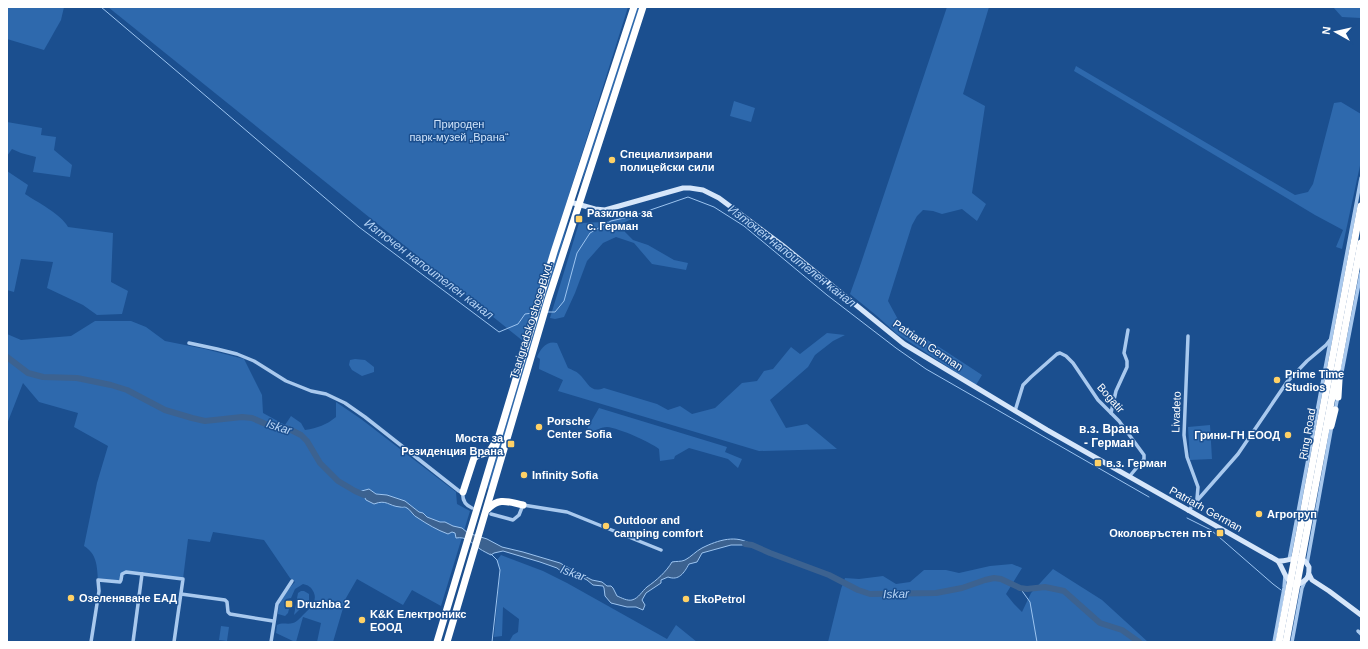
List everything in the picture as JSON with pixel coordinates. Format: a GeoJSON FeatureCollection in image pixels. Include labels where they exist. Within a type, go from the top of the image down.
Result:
{"type":"FeatureCollection","features":[{"type":"Feature","properties":{"kind":"highway","name":"Tsarigradsko shose Blvd."},"geometry":{"type":"LineString","coordinates":[[437,642],[570,202],[634,7]]}},
{"type":"Feature","properties":{"kind":"highway","name":"Tsarigradsko shose Blvd."},"geometry":{"type":"LineString","coordinates":[[447,642],[482,524],[489,512],[494,484],[548,300],[643,7]]}},
{"type":"Feature","properties":{"kind":"highway","name":"Ring Road"},"geometry":{"type":"LineString","coordinates":[[1286,642],[1290,603],[1315,467],[1337,332],[1361,206]]}},
{"type":"Feature","properties":{"kind":"highway","name":"Ring Road"},"geometry":{"type":"LineString","coordinates":[[1315,467],[1361,243]]}},
{"type":"Feature","properties":{"kind":"highway"},"geometry":{"type":"LineString","coordinates":[[1320,393],[1337,332]]}},
{"type":"Feature","properties":{"kind":"highway"},"geometry":{"type":"LineString","coordinates":[[1338,397],[1341,346]]}},
{"type":"Feature","properties":{"kind":"highway"},"geometry":{"type":"LineString","coordinates":[[1315,467],[1319,402]]}},
{"type":"Feature","properties":{"kind":"highway"},"geometry":{"type":"LineString","coordinates":[[1315,467],[1335,410]]}},
{"type":"Feature","properties":{"kind":"highway"},"geometry":{"type":"LineString","coordinates":[[462,492],[474,458],[492,450],[502,428]]}},
{"type":"Feature","properties":{"kind":"highway"},"geometry":{"type":"LineString","coordinates":[[484,454],[488,459],[486,479]]}},
{"type":"Feature","properties":{"kind":"highway"},"geometry":{"type":"LineString","coordinates":[[494,484],[497,494],[504,501]]}},
{"type":"Feature","properties":{"kind":"highway"},"geometry":{"type":"LineString","coordinates":[[489,512],[495,503],[504,501],[523,505]]}},
{"type":"Feature","properties":{"kind":"highway","name":"Ring Road"},"geometry":{"type":"LineString","coordinates":[[1279,642],[1290,603]]}},
{"type":"Feature","properties":{"kind":"street"},"geometry":{"type":"LineString","coordinates":[[1274,642],[1284,588],[1284,573],[1288,561],[1319,402],[1361,178]]}},
{"type":"Feature","properties":{"kind":"street","name":"Patriarh German"},"geometry":{"type":"LineString","coordinates":[[570,202],[595,209],[605,210],[683,188],[695,188],[727,202],[904,344],[1015,411],[1278,561]]}},
{"type":"Feature","properties":{"kind":"street"},"geometry":{"type":"LineString","coordinates":[[1361,273],[1307,564],[1312,580],[1361,615]]}},
{"type":"Feature","properties":{"kind":"street"},"geometry":{"type":"LineString","coordinates":[[1111,413],[1116,391],[1127,367],[1127,361],[1124,353],[1128,330]]}},
{"type":"Feature","properties":{"kind":"street","name":"Livadeto"},"geometry":{"type":"LineString","coordinates":[[1188,336],[1184,435],[1187,458],[1198,487],[1197,499]]}},
{"type":"Feature","properties":{"kind":"street"},"geometry":{"type":"LineString","coordinates":[[1188,511],[1238,454],[1287,382],[1331,339]]}},
{"type":"Feature","properties":{"kind":"street"},"geometry":{"type":"LineString","coordinates":[[188,343],[218,349],[246,358],[286,381],[311,391],[326,394],[345,403],[462,492],[465,503],[472,508]]}},
{"type":"Feature","properties":{"kind":"street"},"geometry":{"type":"LineString","coordinates":[[1320,350],[1326,350],[1328,352]]}},
{"type":"Feature","properties":{"kind":"street","name":"Bogatir"},"geometry":{"type":"LineString","coordinates":[[1015,411],[1024,385],[1031,377],[1060,353],[1069,359],[1098,400],[1119,421],[1144,455],[1144,459],[1129,477]]}},
{"type":"Feature","properties":{"kind":"street"},"geometry":{"type":"LineString","coordinates":[[1198,487],[1204,491]]}},
{"type":"Feature","properties":{"kind":"street"},"geometry":{"type":"LineString","coordinates":[[489,512],[513,520],[520,515],[523,505],[567,512],[661,550]]}},
{"type":"Feature","properties":{"kind":"street"},"geometry":{"type":"LineString","coordinates":[[1307,564],[1305,561],[1298,558],[1288,561],[1278,561],[1288,581],[1293,583],[1301,583],[1305,580],[1312,580]]}},
{"type":"Feature","properties":{"kind":"street"},"geometry":{"type":"LineString","coordinates":[[91,642],[99,591],[98,580],[120,582],[122,574],[126,572],[183,579],[174,642]]}},
{"type":"Feature","properties":{"kind":"street"},"geometry":{"type":"LineString","coordinates":[[133,642],[142,574]]}},
{"type":"Feature","properties":{"kind":"street"},"geometry":{"type":"LineString","coordinates":[[1292,642],[1302,588],[1309,574]]}},
{"type":"Feature","properties":{"kind":"street"},"geometry":{"type":"LineString","coordinates":[[271,642],[273,621],[277,604],[292,581]]}},
{"type":"Feature","properties":{"kind":"street"},"geometry":{"type":"LineString","coordinates":[[181,594],[224,600],[227,602],[228,612],[230,614],[273,621]]}},
{"type":"Feature","properties":{"kind":"green space"},"geometry":{"type":"Polygon","coordinates":[[[7,7],[64,7],[61,20],[44,50],[7,39],[7,7]]]}},
{"type":"Feature","properties":{"kind":"green space","name":"Природен парк-музей „Врана“"},"geometry":{"type":"Polygon","coordinates":[[[108,7],[628,7],[523,341],[108,7]]]}},
{"type":"Feature","properties":{"kind":"green space"},"geometry":{"type":"Polygon","coordinates":[[[637,7],[640,7],[580,188],[585,167],[637,7]]]}},
{"type":"Feature","properties":{"kind":"green space"},"geometry":{"type":"Polygon","coordinates":[[[947,7],[989,7],[963,94],[985,106],[972,193],[986,204],[977,221],[962,209],[942,214],[923,210],[917,216],[912,225],[888,301],[901,325],[936,345],[982,375],[976,385],[897,334],[850,294],[947,7]]]}},
{"type":"Feature","properties":{"kind":"green space"},"geometry":{"type":"Polygon","coordinates":[[[1333,7],[1361,7],[1361,18],[1342,17],[1333,7]]]}},
{"type":"Feature","properties":{"kind":"green space"},"geometry":{"type":"Polygon","coordinates":[[[1076,66],[1295,195],[1308,192],[1313,184],[1334,103],[1341,102],[1361,114],[1361,161],[1342,249],[1336,247],[1343,230],[1315,215],[1074,71],[1076,66]]]}},
{"type":"Feature","properties":{"kind":"green space"},"geometry":{"type":"Polygon","coordinates":[[[734,101],[755,108],[751,122],[730,116],[734,101]]]}},
{"type":"Feature","properties":{"kind":"green space"},"geometry":{"type":"Polygon","coordinates":[[[7,122],[42,128],[41,135],[56,137],[54,150],[72,165],[70,177],[33,172],[36,157],[12,149],[7,156],[7,122]]]}},
{"type":"Feature","properties":{"kind":"green space"},"geometry":{"type":"Polygon","coordinates":[[[7,171],[28,185],[25,194],[60,217],[68,227],[113,233],[111,282],[128,291],[122,314],[97,315],[83,305],[47,288],[53,262],[21,259],[14,292],[7,290],[7,171]]]}},
{"type":"Feature","properties":{"kind":"green space"},"geometry":{"type":"Polygon","coordinates":[[[570,209],[558,261],[490,489],[487,488],[570,209]]]}},
{"type":"Feature","properties":{"kind":"green space"},"geometry":{"type":"Polygon","coordinates":[[[635,212],[634,218],[623,223],[625,232],[633,240],[648,245],[674,260],[688,263],[686,270],[652,264],[634,243],[616,237],[603,243],[587,261],[564,317],[555,319],[550,318],[579,223],[605,222],[635,212]]]}},
{"type":"Feature","properties":{"kind":"green space"},"geometry":{"type":"Polygon","coordinates":[[[95,321],[131,321],[146,327],[165,341],[244,359],[262,395],[263,413],[285,425],[291,416],[301,423],[305,430],[322,426],[336,417],[336,402],[361,419],[456,492],[457,504],[470,511],[441,606],[412,590],[403,605],[357,579],[346,598],[333,642],[317,642],[321,623],[303,617],[295,642],[276,633],[277,625],[294,622],[308,610],[315,598],[311,588],[303,584],[295,589],[291,598],[286,599],[285,609],[289,609],[288,613],[285,616],[278,614],[279,605],[283,596],[295,582],[290,578],[264,540],[213,532],[210,542],[188,539],[183,579],[126,572],[122,574],[121,580],[98,580],[96,561],[92,553],[84,546],[97,483],[108,446],[74,427],[78,413],[39,402],[23,383],[7,424],[7,334],[21,340],[71,336],[95,321]]]}},
{"type":"Feature","properties":{"kind":"green space"},"geometry":{"type":"Polygon","coordinates":[[[827,333],[845,335],[833,341],[815,355],[808,367],[770,400],[786,428],[807,424],[837,449],[759,451],[558,391],[563,380],[539,369],[540,359],[537,357],[544,346],[553,342],[557,343],[568,368],[578,373],[592,388],[604,388],[657,404],[668,410],[680,406],[692,414],[715,408],[742,383],[757,381],[764,371],[773,369],[791,347],[800,354],[827,333]]]}},
{"type":"Feature","properties":{"kind":"green space"},"geometry":{"type":"Polygon","coordinates":[[[350,360],[365,360],[374,367],[374,372],[362,376],[352,370],[349,365],[350,360]]]}},
{"type":"Feature","properties":{"kind":"green space"},"geometry":{"type":"Polygon","coordinates":[[[599,408],[727,447],[725,452],[742,459],[738,468],[728,459],[689,448],[675,456],[674,459],[660,461],[659,449],[626,433],[607,427],[586,434],[588,427],[599,408]]]}},
{"type":"Feature","properties":{"kind":"green space"},"geometry":{"type":"Polygon","coordinates":[[[1210,425],[1212,459],[1190,460],[1188,427],[1210,425]]]}},
{"type":"Feature","properties":{"kind":"green space"},"geometry":{"type":"Polygon","coordinates":[[[501,555],[543,571],[567,583],[667,639],[676,625],[697,642],[509,642],[513,635],[518,632],[519,619],[503,607],[502,636],[494,637],[500,570],[497,560],[501,555]]]}},
{"type":"Feature","properties":{"kind":"green space"},"geometry":{"type":"Polygon","coordinates":[[[1012,564],[1022,568],[1006,594],[1022,612],[1031,593],[1053,569],[1102,600],[1148,642],[828,642],[845,578],[859,579],[883,576],[896,584],[910,582],[924,570],[946,570],[959,573],[990,566],[1012,564]]]}},
{"type":"Feature","properties":{"kind":"green space"},"geometry":{"type":"Polygon","coordinates":[[[301,591],[309,594],[309,600],[294,615],[298,593],[301,591]]]}},
{"type":"Feature","properties":{"kind":"green space"},"geometry":{"type":"Polygon","coordinates":[[[221,626],[229,627],[227,641],[219,640],[221,626]]]}},
{"type":"Feature","properties":{"kind":"water"},"geometry":{"type":"Polygon","coordinates":[[[369,489],[376,494],[387,495],[405,501],[427,517],[462,528],[468,533],[487,539],[502,547],[560,563],[592,580],[602,582],[607,586],[611,586],[617,596],[628,600],[632,600],[639,596],[661,576],[672,562],[685,560],[708,545],[727,539],[734,539],[752,545],[731,545],[702,553],[697,562],[689,564],[681,575],[675,578],[668,577],[661,580],[661,583],[646,593],[642,600],[645,605],[643,610],[636,607],[627,607],[611,603],[605,596],[603,586],[593,585],[575,574],[562,572],[557,568],[503,551],[491,555],[466,539],[456,538],[455,533],[452,532],[448,534],[432,527],[416,517],[406,507],[396,506],[385,502],[374,504],[366,500],[364,496],[358,492],[369,489]]]}},
{"type":"Feature","properties":{"kind":"waterway","name":"Източен напоителен канал"},"geometry":{"type":"LineString","coordinates":[[101,7],[359,227],[499,332],[518,324],[525,314],[533,313]]}},
{"type":"Feature","properties":{"kind":"waterway","name":"Източен напоителен канал"},"geometry":{"type":"LineString","coordinates":[[548,312],[555,312],[564,301],[577,253],[590,233],[611,221],[633,216],[688,197],[714,207],[744,226],[827,295],[926,369],[1149,497]]}},
{"type":"Feature","properties":{"kind":"waterway","name":"Iskar"},"geometry":{"type":"LineString","coordinates":[[7,357],[28,373],[43,377],[77,378],[111,385],[127,390],[165,410],[192,418],[205,421],[242,417],[252,418],[268,425],[289,429],[301,435],[307,441],[320,463],[338,481],[364,495]]}},
{"type":"Feature","properties":{"kind":"waterway","name":"Източен напоителен канал"},"geometry":{"type":"LineString","coordinates":[[1187,518],[1211,530],[1281,590]]}},
{"type":"Feature","properties":{"kind":"waterway","name":"Iskar"},"geometry":{"type":"LineString","coordinates":[[745,544],[752,545],[829,575],[858,590],[870,594],[936,593],[962,588],[994,578],[1001,579],[1020,588],[1027,589],[1045,587],[1064,591],[1100,623],[1122,630],[1139,642]]}},
{"type":"Feature","properties":{"kind":"waterway"},"geometry":{"type":"LineString","coordinates":[[491,554],[497,560],[500,570],[492,642]]}},
{"type":"Feature","properties":{"kind":"waterway"},"geometry":{"type":"LineString","coordinates":[[1020,588],[1030,602],[1037,642]]}},
{"type":"Feature","properties":{"kind":"place","name":"Специализирани полицейски сили"},"geometry":{"type":"Point","coordinates":[612,160]}},
{"type":"Feature","properties":{"kind":"place","name":"Разклона за с. Герман"},"geometry":{"type":"Point","coordinates":[579,219]}},
{"type":"Feature","properties":{"kind":"place","name":"Prime Time Studios"},"geometry":{"type":"Point","coordinates":[1277,380]}},
{"type":"Feature","properties":{"kind":"place","name":"Porsche Center Sofia"},"geometry":{"type":"Point","coordinates":[539,427]}},
{"type":"Feature","properties":{"kind":"place","name":"Грини-ГН ЕООД"},"geometry":{"type":"Point","coordinates":[1288,435]}},
{"type":"Feature","properties":{"kind":"place","name":"Моста за Резиденция Врана"},"geometry":{"type":"Point","coordinates":[511,444]}},
{"type":"Feature","properties":{"kind":"place","name":"в.з. Герман"},"geometry":{"type":"Point","coordinates":[1098,463]}},
{"type":"Feature","properties":{"kind":"place","name":"Infinity Sofia"},"geometry":{"type":"Point","coordinates":[524,475]}},
{"type":"Feature","properties":{"kind":"place","name":"Агрогруп"},"geometry":{"type":"Point","coordinates":[1259,514]}},
{"type":"Feature","properties":{"kind":"place","name":"Outdoor and camping comfort"},"geometry":{"type":"Point","coordinates":[606,526]}},
{"type":"Feature","properties":{"kind":"place","name":"Околовръстен път"},"geometry":{"type":"Point","coordinates":[1220,533]}},
{"type":"Feature","properties":{"kind":"place","name":"Озеленяване ЕАД"},"geometry":{"type":"Point","coordinates":[71,598]}},
{"type":"Feature","properties":{"kind":"place","name":"EkoPetrol"},"geometry":{"type":"Point","coordinates":[686,599]}},
{"type":"Feature","properties":{"kind":"place","name":"Druzhba 2"},"geometry":{"type":"Point","coordinates":[289,604]}},
{"type":"Feature","properties":{"kind":"place","name":"K&K Електроникс ЕООД"},"geometry":{"type":"Point","coordinates":[362,620]}},
{"type":"Feature","properties":{"kind":"district","name":"в.з. Врана - Герман"},"geometry":{"type":"Point","coordinates":[1109,436]}}]}
